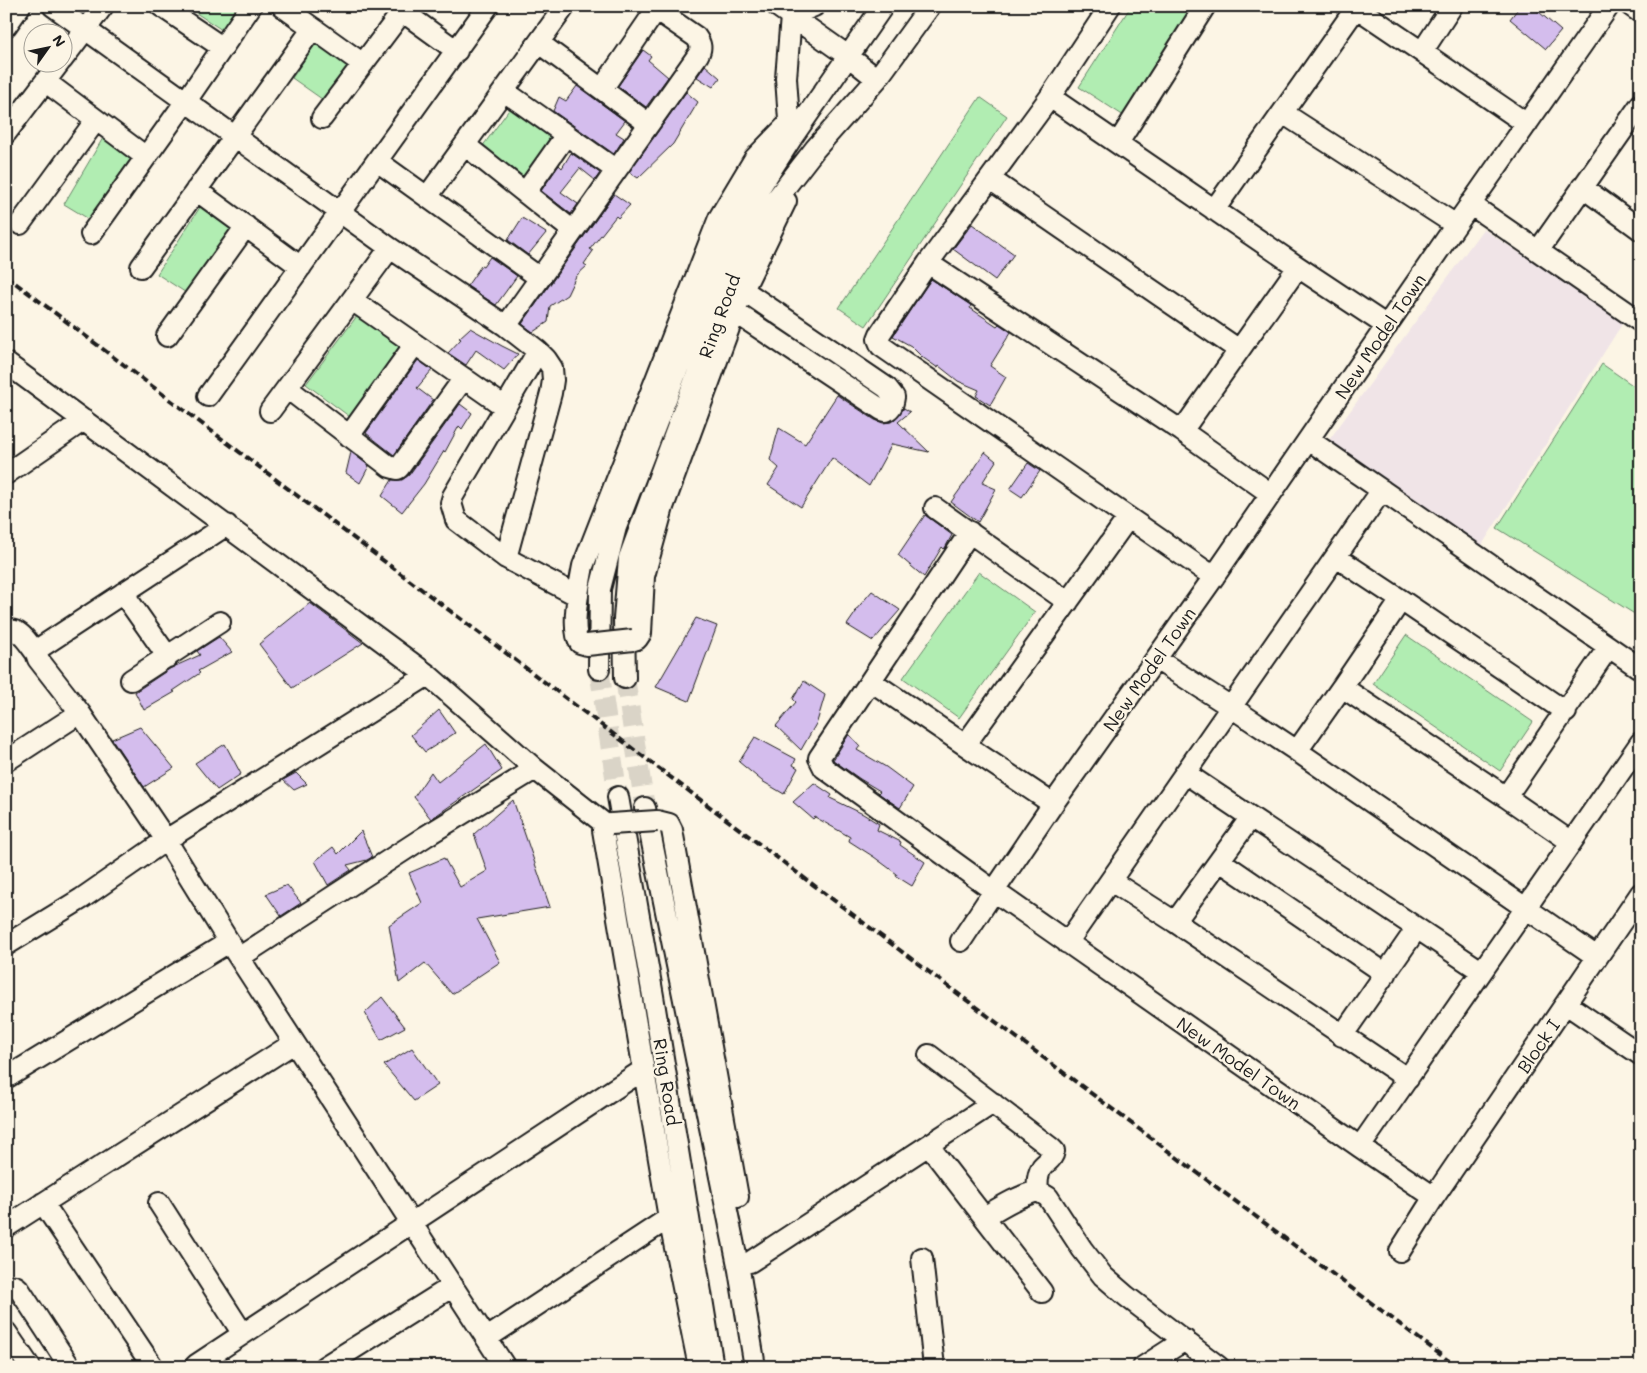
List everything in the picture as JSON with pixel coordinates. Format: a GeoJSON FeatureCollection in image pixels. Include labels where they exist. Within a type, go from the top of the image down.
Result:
{"type":"FeatureCollection","features":[{"type":"Feature","properties":{"kind":"street"},"geometry":{"type":"LineString","coordinates":[[6,26],[20,6]]}},
{"type":"Feature","properties":{"kind":"street"},"geometry":{"type":"LineString","coordinates":[[53,6],[390,248],[506,326],[546,359],[552,368],[551,393],[506,558]]}},
{"type":"Feature","properties":{"kind":"street"},"geometry":{"type":"LineString","coordinates":[[72,47],[103,6]]}},
{"type":"Feature","properties":{"kind":"street"},"geometry":{"type":"LineString","coordinates":[[91,234],[251,6]]}},
{"type":"Feature","properties":{"kind":"street"},"geometry":{"type":"LineString","coordinates":[[282,6],[363,64]]}},
{"type":"Feature","properties":{"kind":"street"},"geometry":{"type":"LineString","coordinates":[[208,396],[488,6]]}},
{"type":"Feature","properties":{"kind":"street"},"geometry":{"type":"LineString","coordinates":[[427,197],[565,6]]}},
{"type":"Feature","properties":{"kind":"street"},"geometry":{"type":"LineString","coordinates":[[784,11],[814,6]]}},
{"type":"Feature","properties":{"kind":"street","name":"Ring Road"},"geometry":{"type":"LineString","coordinates":[[599,669],[600,588],[616,527],[731,232],[790,131],[848,56],[883,6]]}},
{"type":"Feature","properties":{"kind":"street","name":"Ring Road"},"geometry":{"type":"LineString","coordinates":[[625,678],[624,619],[629,558],[750,234],[815,149],[877,79],[930,6]]}},
{"type":"Feature","properties":{"kind":"street"},"geometry":{"type":"LineString","coordinates":[[1110,6],[1050,97],[928,263],[878,339],[881,346],[1214,577]]}},
{"type":"Feature","properties":{"kind":"street"},"geometry":{"type":"LineString","coordinates":[[1118,143],[1205,6]]}},
{"type":"Feature","properties":{"kind":"street"},"geometry":{"type":"LineString","coordinates":[[1422,52],[1452,6]]}},
{"type":"Feature","properties":{"kind":"street","name":"New Model Town"},"geometry":{"type":"LineString","coordinates":[[1434,1197],[1360,1148],[994,891],[1609,6]]}},
{"type":"Feature","properties":{"kind":"street"},"geometry":{"type":"LineString","coordinates":[[1631,6],[1641,12]]}},
{"type":"Feature","properties":{"kind":"street"},"geometry":{"type":"LineString","coordinates":[[1214,210],[1355,7],[1527,124]]}},
{"type":"Feature","properties":{"kind":"street"},"geometry":{"type":"LineString","coordinates":[[506,326],[698,55],[701,49],[700,44],[696,37],[654,8],[602,89]]}},
{"type":"Feature","properties":{"kind":"street"},"geometry":{"type":"LineString","coordinates":[[171,9],[223,48]]}},
{"type":"Feature","properties":{"kind":"street"},"geometry":{"type":"LineString","coordinates":[[322,118],[363,64],[398,9],[457,51]]}},
{"type":"Feature","properties":{"kind":"street"},"geometry":{"type":"LineString","coordinates":[[784,11],[877,79]]}},
{"type":"Feature","properties":{"kind":"street"},"geometry":{"type":"LineString","coordinates":[[784,11],[790,131],[754,158],[719,218],[583,566],[578,596],[576,632],[580,643],[587,645],[633,640],[637,639],[641,633],[644,576],[663,507],[743,290],[783,206],[815,149]]}},
{"type":"Feature","properties":{"kind":"street"},"geometry":{"type":"LineString","coordinates":[[141,266],[313,28]]}},
{"type":"Feature","properties":{"kind":"street"},"geometry":{"type":"LineString","coordinates":[[539,43],[650,124]]}},
{"type":"Feature","properties":{"kind":"street"},"geometry":{"type":"LineString","coordinates":[[6,133],[53,72]]}},
{"type":"Feature","properties":{"kind":"street"},"geometry":{"type":"LineString","coordinates":[[46,82],[146,157]]}},
{"type":"Feature","properties":{"kind":"street"},"geometry":{"type":"LineString","coordinates":[[504,91],[616,170]]}},
{"type":"Feature","properties":{"kind":"street"},"geometry":{"type":"LineString","coordinates":[[1050,97],[1387,326]]}},
{"type":"Feature","properties":{"kind":"street"},"geometry":{"type":"LineString","coordinates":[[1538,250],[1641,104]]}},
{"type":"Feature","properties":{"kind":"street"},"geometry":{"type":"LineString","coordinates":[[1283,113],[1456,225]]}},
{"type":"Feature","properties":{"kind":"street"},"geometry":{"type":"LineString","coordinates":[[20,224],[96,120]]}},
{"type":"Feature","properties":{"kind":"street"},"geometry":{"type":"LineString","coordinates":[[525,192],[566,135]]}},
{"type":"Feature","properties":{"kind":"street"},"geometry":{"type":"LineString","coordinates":[[465,145],[573,231]]}},
{"type":"Feature","properties":{"kind":"street"},"geometry":{"type":"LineString","coordinates":[[377,161],[540,278]]}},
{"type":"Feature","properties":{"kind":"street"},"geometry":{"type":"LineString","coordinates":[[990,179],[1239,350]]}},
{"type":"Feature","properties":{"kind":"street"},"geometry":{"type":"LineString","coordinates":[[1582,187],[1641,230]]}},
{"type":"Feature","properties":{"kind":"street"},"geometry":{"type":"LineString","coordinates":[[196,190],[301,267]]}},
{"type":"Feature","properties":{"kind":"street"},"geometry":{"type":"LineString","coordinates":[[1470,204],[1641,322]]}},
{"type":"Feature","properties":{"kind":"street"},"geometry":{"type":"LineString","coordinates":[[168,336],[246,226]]}},
{"type":"Feature","properties":{"kind":"street"},"geometry":{"type":"LineString","coordinates":[[270,411],[390,248]]}},
{"type":"Feature","properties":{"kind":"street"},"geometry":{"type":"LineString","coordinates":[[928,263],[1182,431],[1271,494]]}},
{"type":"Feature","properties":{"kind":"street"},"geometry":{"type":"LineString","coordinates":[[1182,431],[1298,267]]}},
{"type":"Feature","properties":{"kind":"street"},"geometry":{"type":"LineString","coordinates":[[735,312],[882,410],[886,411],[893,404],[894,397],[887,388],[743,290]]}},
{"type":"Feature","properties":{"kind":"street"},"geometry":{"type":"LineString","coordinates":[[352,300],[505,407]]}},
{"type":"Feature","properties":{"kind":"street"},"geometry":{"type":"LineString","coordinates":[[349,436],[415,344]]}},
{"type":"Feature","properties":{"kind":"street"},"geometry":{"type":"LineString","coordinates":[[538,351],[453,496],[451,504],[456,520],[506,558],[578,596]]}},
{"type":"Feature","properties":{"kind":"street"},"geometry":{"type":"LineString","coordinates":[[6,363],[428,675],[535,769],[608,825]]}},
{"type":"Feature","properties":{"kind":"street"},"geometry":{"type":"LineString","coordinates":[[287,388],[390,467],[397,469],[464,378]]}},
{"type":"Feature","properties":{"kind":"street"},"geometry":{"type":"LineString","coordinates":[[6,474],[84,420]]}},
{"type":"Feature","properties":{"kind":"street"},"geometry":{"type":"LineString","coordinates":[[1309,440],[1641,669]]}},
{"type":"Feature","properties":{"kind":"street"},"geometry":{"type":"LineString","coordinates":[[1067,943],[1382,490]]}},
{"type":"Feature","properties":{"kind":"street"},"geometry":{"type":"LineString","coordinates":[[935,508],[1068,602]]}},
{"type":"Feature","properties":{"kind":"street"},"geometry":{"type":"LineString","coordinates":[[965,745],[1128,518]]}},
{"type":"Feature","properties":{"kind":"street"},"geometry":{"type":"LineString","coordinates":[[36,652],[227,525]]}},
{"type":"Feature","properties":{"kind":"street"},"geometry":{"type":"LineString","coordinates":[[961,941],[994,891],[824,768],[819,758],[970,532]]}},
{"type":"Feature","properties":{"kind":"street"},"geometry":{"type":"LineString","coordinates":[[1336,556],[1566,712]]}},
{"type":"Feature","properties":{"kind":"street"},"geometry":{"type":"LineString","coordinates":[[123,593],[168,657]]}},
{"type":"Feature","properties":{"kind":"street"},"geometry":{"type":"LineString","coordinates":[[1297,751],[1401,600]]}},
{"type":"Feature","properties":{"kind":"street"},"geometry":{"type":"LineString","coordinates":[[131,680],[220,622]]}},
{"type":"Feature","properties":{"kind":"street"},"geometry":{"type":"LineString","coordinates":[[6,632],[16,631],[20,634],[36,652],[38,659],[80,713],[166,840],[294,1043],[505,1367]]}},
{"type":"Feature","properties":{"kind":"street"},"geometry":{"type":"LineString","coordinates":[[1506,797],[1608,648]]}},
{"type":"Feature","properties":{"kind":"street"},"geometry":{"type":"LineString","coordinates":[[1156,659],[1232,707],[1597,957]]}},
{"type":"Feature","properties":{"kind":"street"},"geometry":{"type":"LineString","coordinates":[[6,945],[81,899],[166,840],[428,675]]}},
{"type":"Feature","properties":{"kind":"street"},"geometry":{"type":"LineString","coordinates":[[871,681],[1053,804]]}},
{"type":"Feature","properties":{"kind":"street"},"geometry":{"type":"LineString","coordinates":[[1342,687],[1571,842]]}},
{"type":"Feature","properties":{"kind":"street"},"geometry":{"type":"LineString","coordinates":[[6,761],[80,713]]}},
{"type":"Feature","properties":{"kind":"street"},"geometry":{"type":"LineString","coordinates":[[1360,1148],[1641,742]]}},
{"type":"Feature","properties":{"kind":"street"},"geometry":{"type":"LineString","coordinates":[[6,1078],[235,949],[535,769]]}},
{"type":"Feature","properties":{"kind":"street"},"geometry":{"type":"LineString","coordinates":[[1185,773],[1481,971]]}},
{"type":"Feature","properties":{"kind":"street","name":"Ring Road"},"geometry":{"type":"LineString","coordinates":[[618,798],[653,996],[713,1367]]}},
{"type":"Feature","properties":{"kind":"street"},"geometry":{"type":"LineString","coordinates":[[698,1367],[669,1218],[603,830],[608,825],[651,815],[669,824],[672,830],[750,1262],[767,1367]]}},
{"type":"Feature","properties":{"kind":"street","name":"Ring Road"},"geometry":{"type":"LineString","coordinates":[[651,815],[739,1270],[755,1367]]}},
{"type":"Feature","properties":{"kind":"street"},"geometry":{"type":"LineString","coordinates":[[1175,922],[1251,817]]}},
{"type":"Feature","properties":{"kind":"street"},"geometry":{"type":"LineString","coordinates":[[1220,861],[1386,974]]}},
{"type":"Feature","properties":{"kind":"street"},"geometry":{"type":"LineString","coordinates":[[1111,881],[1408,1079]]}},
{"type":"Feature","properties":{"kind":"street","name":"Block I"},"geometry":{"type":"LineString","coordinates":[[1400,1251],[1434,1197],[1641,894]]}},
{"type":"Feature","properties":{"kind":"street"},"geometry":{"type":"LineString","coordinates":[[1342,1036],[1417,928]]}},
{"type":"Feature","properties":{"kind":"street"},"geometry":{"type":"LineString","coordinates":[[1566,1004],[1641,1055]]}},
{"type":"Feature","properties":{"kind":"street"},"geometry":{"type":"LineString","coordinates":[[6,1227],[294,1043]]}},
{"type":"Feature","properties":{"kind":"street"},"geometry":{"type":"LineString","coordinates":[[929,1055],[1054,1151],[1052,1157],[1042,1167],[1039,1174],[1037,1181],[1038,1192]]}},
{"type":"Feature","properties":{"kind":"street"},"geometry":{"type":"LineString","coordinates":[[195,1366],[411,1221],[643,1070]]}},
{"type":"Feature","properties":{"kind":"street"},"geometry":{"type":"LineString","coordinates":[[750,1262],[993,1104]]}},
{"type":"Feature","properties":{"kind":"street"},"geometry":{"type":"LineString","coordinates":[[929,1146],[1042,1292]]}},
{"type":"Feature","properties":{"kind":"street"},"geometry":{"type":"LineString","coordinates":[[984,1217],[1015,1200],[1038,1192],[1048,1197],[1082,1249],[1103,1276],[1126,1296],[1219,1367]]}},
{"type":"Feature","properties":{"kind":"street"},"geometry":{"type":"LineString","coordinates":[[159,1202],[243,1334]]}},
{"type":"Feature","properties":{"kind":"street"},"geometry":{"type":"LineString","coordinates":[[43,1203],[153,1367]]}},
{"type":"Feature","properties":{"kind":"street"},"geometry":{"type":"LineString","coordinates":[[487,1338],[669,1218]]}},
{"type":"Feature","properties":{"kind":"street"},"geometry":{"type":"LineString","coordinates":[[922,1258],[934,1367]]}},
{"type":"Feature","properties":{"kind":"street"},"geometry":{"type":"LineString","coordinates":[[6,1287],[11,1285],[19,1289],[70,1367]]}},
{"type":"Feature","properties":{"kind":"street"},"geometry":{"type":"LineString","coordinates":[[324,1367],[453,1286]]}},
{"type":"Feature","properties":{"kind":"street"},"geometry":{"type":"LineString","coordinates":[[6,1332],[30,1367]]}},
{"type":"Feature","properties":{"kind":"street"},"geometry":{"type":"LineString","coordinates":[[1143,1367],[1185,1340]]}},
{"type":"Feature","properties":{"kind":"shaded area"},"geometry":{"type":"Polygon","coordinates":[[[1483,229],[1624,321],[1480,548],[1329,440],[1483,229]]]}},
{"type":"Feature","properties":{"kind":"green space"},"geometry":{"type":"Polygon","coordinates":[[[188,6],[242,6],[225,32],[188,6]]]}},
{"type":"Feature","properties":{"kind":"green space"},"geometry":{"type":"Polygon","coordinates":[[[1131,6],[1195,6],[1124,116],[1079,87],[1131,6]]]}},
{"type":"Feature","properties":{"kind":"green space"},"geometry":{"type":"Polygon","coordinates":[[[316,43],[354,69],[329,104],[292,78],[316,43]]]}},
{"type":"Feature","properties":{"kind":"green space"},"geometry":{"type":"Polygon","coordinates":[[[980,97],[1007,116],[866,326],[839,308],[980,97]]]}},
{"type":"Feature","properties":{"kind":"green space"},"geometry":{"type":"Polygon","coordinates":[[[511,107],[554,138],[525,179],[482,147],[511,107]]]}},
{"type":"Feature","properties":{"kind":"green space"},"geometry":{"type":"Polygon","coordinates":[[[103,138],[136,158],[97,224],[64,204],[103,138]]]}},
{"type":"Feature","properties":{"kind":"green space"},"geometry":{"type":"Polygon","coordinates":[[[204,201],[238,223],[191,296],[157,274],[204,201]]]}},
{"type":"Feature","properties":{"kind":"green space"},"geometry":{"type":"Polygon","coordinates":[[[360,312],[404,345],[350,417],[306,384],[360,312]]]}},
{"type":"Feature","properties":{"kind":"green space"},"geometry":{"type":"Polygon","coordinates":[[[1602,364],[1641,391],[1641,618],[1497,528],[1602,364]]]}},
{"type":"Feature","properties":{"kind":"green space"},"geometry":{"type":"Polygon","coordinates":[[[979,572],[1035,612],[959,718],[903,678],[979,572]]]}},
{"type":"Feature","properties":{"kind":"green space"},"geometry":{"type":"Polygon","coordinates":[[[1406,635],[1533,722],[1500,771],[1373,684],[1406,635]]]}},
{"type":"Feature","properties":{"kind":"building"},"geometry":{"type":"Polygon","coordinates":[[[1520,6],[1532,6],[1561,31],[1546,49],[1510,19],[1520,6]]]}},
{"type":"Feature","properties":{"kind":"building"},"geometry":{"type":"Polygon","coordinates":[[[643,50],[651,56],[648,60],[668,77],[646,107],[618,86],[643,50]]]}},
{"type":"Feature","properties":{"kind":"building"},"geometry":{"type":"Polygon","coordinates":[[[705,65],[720,78],[713,87],[697,77],[705,65]]]}},
{"type":"Feature","properties":{"kind":"building"},"geometry":{"type":"Polygon","coordinates":[[[577,86],[625,121],[616,133],[624,138],[614,154],[553,111],[559,97],[566,101],[577,86]]]}},
{"type":"Feature","properties":{"kind":"building"},"geometry":{"type":"Polygon","coordinates":[[[686,92],[698,102],[673,144],[638,178],[629,172],[686,92]]]}},
{"type":"Feature","properties":{"kind":"building"},"geometry":{"type":"Polygon","coordinates":[[[571,153],[600,173],[595,180],[580,168],[561,192],[578,204],[571,214],[541,191],[559,165],[562,168],[571,153]]]}},
{"type":"Feature","properties":{"kind":"building"},"geometry":{"type":"Polygon","coordinates":[[[614,194],[630,205],[618,218],[616,216],[590,249],[593,251],[584,264],[587,266],[576,276],[567,295],[550,306],[548,322],[533,332],[522,324],[614,194]]]}},
{"type":"Feature","properties":{"kind":"building"},"geometry":{"type":"Polygon","coordinates":[[[522,218],[546,233],[528,255],[508,240],[522,218]]]}},
{"type":"Feature","properties":{"kind":"building"},"geometry":{"type":"Polygon","coordinates":[[[972,224],[1014,254],[995,280],[953,249],[972,224]]]}},
{"type":"Feature","properties":{"kind":"building"},"geometry":{"type":"Polygon","coordinates":[[[490,257],[517,276],[496,305],[467,286],[490,257]]]}},
{"type":"Feature","properties":{"kind":"building"},"geometry":{"type":"Polygon","coordinates":[[[931,279],[969,304],[970,308],[997,326],[999,324],[1011,332],[990,366],[1006,377],[990,405],[976,396],[979,390],[958,381],[939,366],[938,368],[922,357],[911,346],[893,336],[931,279]]]}},
{"type":"Feature","properties":{"kind":"building"},"geometry":{"type":"Polygon","coordinates":[[[470,328],[518,354],[504,370],[476,350],[466,365],[448,353],[461,339],[459,338],[470,328]]]}},
{"type":"Feature","properties":{"kind":"building"},"geometry":{"type":"Polygon","coordinates":[[[418,360],[432,370],[417,388],[433,400],[394,455],[366,433],[418,360]]]}},
{"type":"Feature","properties":{"kind":"building"},"geometry":{"type":"Polygon","coordinates":[[[837,395],[875,420],[883,423],[891,422],[904,408],[910,412],[898,422],[929,452],[892,444],[869,486],[832,458],[801,507],[768,485],[779,468],[770,460],[779,428],[805,444],[837,395]]]}},
{"type":"Feature","properties":{"kind":"building"},"geometry":{"type":"Polygon","coordinates":[[[460,404],[472,413],[462,429],[459,426],[424,484],[402,512],[382,496],[392,480],[402,480],[409,475],[460,404]]]}},
{"type":"Feature","properties":{"kind":"building"},"geometry":{"type":"Polygon","coordinates":[[[351,452],[369,466],[360,483],[346,473],[351,452]]]}},
{"type":"Feature","properties":{"kind":"building"},"geometry":{"type":"Polygon","coordinates":[[[985,452],[996,461],[982,483],[996,489],[978,522],[951,502],[985,452]]]}},
{"type":"Feature","properties":{"kind":"building"},"geometry":{"type":"Polygon","coordinates":[[[1028,463],[1040,471],[1022,497],[1010,489],[1028,463]]]}},
{"type":"Feature","properties":{"kind":"building"},"geometry":{"type":"Polygon","coordinates":[[[925,515],[952,535],[945,548],[942,547],[924,577],[898,555],[925,515]]]}},
{"type":"Feature","properties":{"kind":"building"},"geometry":{"type":"Polygon","coordinates":[[[872,591],[900,610],[873,641],[847,625],[855,611],[872,591]]]}},
{"type":"Feature","properties":{"kind":"building"},"geometry":{"type":"Polygon","coordinates":[[[310,603],[363,643],[292,688],[259,644],[310,603]]]}},
{"type":"Feature","properties":{"kind":"building"},"geometry":{"type":"Polygon","coordinates":[[[696,618],[717,626],[689,701],[656,687],[696,618]]]}},
{"type":"Feature","properties":{"kind":"building"},"geometry":{"type":"Polygon","coordinates":[[[219,637],[232,652],[198,671],[200,673],[173,691],[175,692],[144,710],[135,692],[171,668],[200,655],[197,651],[219,637]]]}},
{"type":"Feature","properties":{"kind":"building"},"geometry":{"type":"Polygon","coordinates":[[[804,681],[825,695],[817,722],[801,750],[776,726],[796,702],[793,699],[804,681]]]}},
{"type":"Feature","properties":{"kind":"building"},"geometry":{"type":"Polygon","coordinates":[[[439,710],[455,733],[425,752],[411,735],[439,710]]]}},
{"type":"Feature","properties":{"kind":"building"},"geometry":{"type":"Polygon","coordinates":[[[140,727],[174,768],[144,787],[112,739],[140,727]]]}},
{"type":"Feature","properties":{"kind":"building"},"geometry":{"type":"Polygon","coordinates":[[[849,734],[860,746],[857,750],[886,767],[913,787],[900,808],[878,793],[880,791],[833,760],[849,734]]]}},
{"type":"Feature","properties":{"kind":"building"},"geometry":{"type":"Polygon","coordinates":[[[755,737],[796,759],[793,765],[798,768],[784,794],[762,781],[739,762],[755,737]]]}},
{"type":"Feature","properties":{"kind":"building"},"geometry":{"type":"Polygon","coordinates":[[[225,744],[241,774],[217,790],[195,763],[225,744]]]}},
{"type":"Feature","properties":{"kind":"building"},"geometry":{"type":"Polygon","coordinates":[[[486,744],[502,770],[431,819],[414,797],[431,772],[438,782],[486,744]]]}},
{"type":"Feature","properties":{"kind":"building"},"geometry":{"type":"Polygon","coordinates":[[[296,773],[307,784],[294,790],[283,780],[296,773]]]}},
{"type":"Feature","properties":{"kind":"building"},"geometry":{"type":"Polygon","coordinates":[[[814,783],[832,795],[830,798],[879,824],[877,830],[901,842],[900,845],[925,862],[912,886],[896,876],[897,874],[874,857],[849,841],[850,837],[815,817],[813,819],[793,802],[814,783]]]}},
{"type":"Feature","properties":{"kind":"building"},"geometry":{"type":"Polygon","coordinates":[[[513,800],[550,907],[477,919],[500,962],[452,994],[425,963],[399,983],[389,925],[422,903],[409,873],[444,858],[460,887],[487,871],[474,834],[513,800]]]}},
{"type":"Feature","properties":{"kind":"building"},"geometry":{"type":"Polygon","coordinates":[[[361,831],[372,857],[347,865],[351,870],[328,885],[315,861],[333,847],[338,854],[361,831]]]}},
{"type":"Feature","properties":{"kind":"building"},"geometry":{"type":"Polygon","coordinates":[[[287,885],[301,903],[281,916],[266,894],[287,885]]]}},
{"type":"Feature","properties":{"kind":"building"},"geometry":{"type":"Polygon","coordinates":[[[382,997],[405,1027],[381,1040],[365,1013],[382,997]]]}},
{"type":"Feature","properties":{"kind":"building"},"geometry":{"type":"Polygon","coordinates":[[[412,1048],[438,1085],[414,1101],[384,1065],[412,1048]]]}},
{"type":"Feature","properties":{"kind":"tunnel"},"geometry":{"type":"LineString","coordinates":[[599,669],[618,797]]}},
{"type":"Feature","properties":{"kind":"tunnel"},"geometry":{"type":"LineString","coordinates":[[625,678],[645,808]]}},
{"type":"Feature","properties":{"kind":"railway"},"geometry":{"type":"LineString","coordinates":[[6,276],[905,954],[1457,1367]]}}]}
